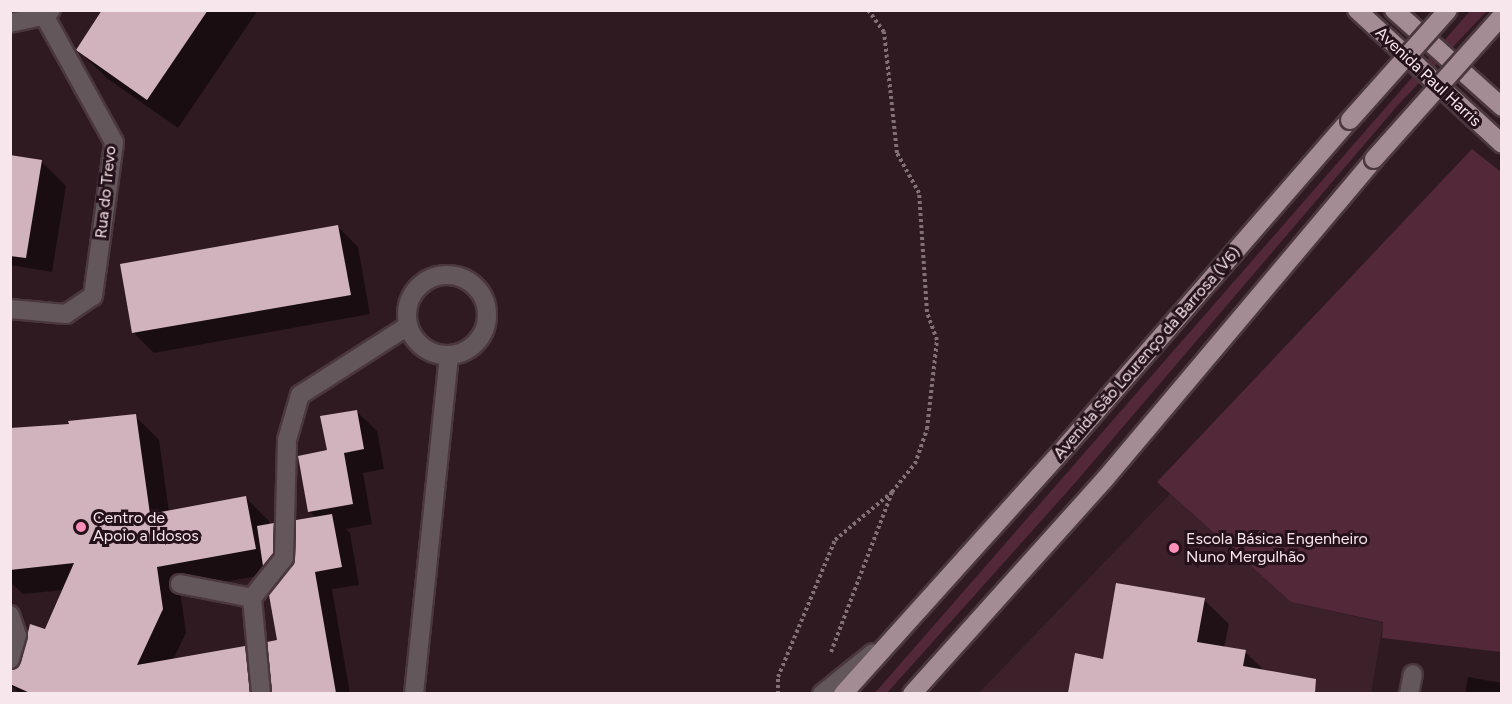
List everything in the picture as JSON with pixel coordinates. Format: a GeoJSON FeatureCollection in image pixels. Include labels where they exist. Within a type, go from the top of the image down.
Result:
{"type":"FeatureCollection","features":[{"type":"Feature","properties":{"kind":"main road","name":"Avenida Paul Harris"},"geometry":{"type":"LineString","coordinates":[[1357,10],[1500,143]]}},
{"type":"Feature","properties":{"kind":"main road"},"geometry":{"type":"LineString","coordinates":[[1394,10],[1502,107]]}},
{"type":"Feature","properties":{"kind":"main road","name":"Avenida São Lourenço da Barrosa (V6)"},"geometry":{"type":"LineString","coordinates":[[843,693],[1067,445],[1448,10]]}},
{"type":"Feature","properties":{"kind":"main road"},"geometry":{"type":"LineString","coordinates":[[912,693],[925,685],[1105,480],[1374,159],[1502,16]]}},
{"type":"Feature","properties":{"kind":"street"},"geometry":{"type":"LineString","coordinates":[[10,23],[45,12]]}},
{"type":"Feature","properties":{"kind":"street","name":"Rua do Trevo"},"geometry":{"type":"LineString","coordinates":[[10,309],[66,314],[93,296],[114,142],[45,12]]}},
{"type":"Feature","properties":{"kind":"street"},"geometry":{"type":"LineString","coordinates":[[446,275],[463,278],[475,286],[486,306],[486,321],[482,335],[473,346],[448,356],[424,348],[414,339],[408,326],[409,301],[416,289],[432,278],[446,275]]}},
{"type":"Feature","properties":{"kind":"street"},"geometry":{"type":"LineString","coordinates":[[261,693],[252,598],[284,558],[287,440],[300,395],[408,326]]}},
{"type":"Feature","properties":{"kind":"street"},"geometry":{"type":"LineString","coordinates":[[414,693],[448,356]]}},
{"type":"Feature","properties":{"kind":"street"},"geometry":{"type":"LineString","coordinates":[[180,584],[252,598]]}},
{"type":"Feature","properties":{"kind":"street"},"geometry":{"type":"LineString","coordinates":[[10,615],[17,635],[10,659]]}},
{"type":"Feature","properties":{"kind":"street"},"geometry":{"type":"LineString","coordinates":[[822,693],[893,638]]}},
{"type":"Feature","properties":{"kind":"street"},"geometry":{"type":"LineString","coordinates":[[1409,693],[1413,674]]}},
{"type":"Feature","properties":{"kind":"path"},"geometry":{"type":"LineString","coordinates":[[778,693],[778,677],[835,540],[892,492],[915,464],[927,429],[937,340],[927,312],[919,194],[897,153],[884,32],[868,10]]}},
{"type":"Feature","properties":{"kind":"path"},"geometry":{"type":"LineString","coordinates":[[830,653],[892,492]]}},
{"type":"Feature","properties":{"kind":"shaded area"},"geometry":{"type":"Polygon","coordinates":[[[1470,11],[1487,11],[1398,105],[1075,483],[887,693],[874,694],[1470,11]]]}},
{"type":"Feature","properties":{"kind":"shaded area"},"geometry":{"type":"Polygon","coordinates":[[[1472,149],[1501,172],[1501,652],[1382,638],[1383,622],[1291,602],[1157,482],[1472,149]]]}},
{"type":"Feature","properties":{"kind":"shaded area","name":"Escola Básica Engenheiro Nuno Mergulhão"},"geometry":{"type":"Polygon","coordinates":[[[1170,494],[1291,602],[1383,623],[1371,693],[978,694],[1170,494]]]}},
{"type":"Feature","properties":{"kind":"building"},"geometry":{"type":"Polygon","coordinates":[[[102,10],[208,10],[147,100],[76,50],[102,10]]]}},
{"type":"Feature","properties":{"kind":"building"},"geometry":{"type":"Polygon","coordinates":[[[10,155],[42,160],[26,258],[10,256],[10,155]]]}},
{"type":"Feature","properties":{"kind":"building"},"geometry":{"type":"Polygon","coordinates":[[[338,225],[351,295],[132,333],[120,264],[338,225]]]}},
{"type":"Feature","properties":{"kind":"building"},"geometry":{"type":"Polygon","coordinates":[[[357,410],[364,449],[344,453],[353,504],[308,512],[298,456],[327,450],[320,416],[357,410]]]}},
{"type":"Feature","properties":{"kind":"building","name":"Centro de Apoio a Idosos"},"geometry":{"type":"Polygon","coordinates":[[[136,414],[150,514],[246,496],[256,549],[157,567],[163,609],[137,665],[245,646],[250,693],[30,693],[10,684],[10,671],[21,662],[30,624],[45,629],[74,563],[10,570],[10,428],[69,424],[68,421],[136,414]]]}},
{"type":"Feature","properties":{"kind":"building"},"geometry":{"type":"Polygon","coordinates":[[[332,514],[342,567],[315,572],[336,693],[272,693],[267,642],[277,640],[269,595],[295,559],[296,520],[332,514]]]}},
{"type":"Feature","properties":{"kind":"building"},"geometry":{"type":"Polygon","coordinates":[[[274,523],[273,554],[263,566],[257,526],[274,523]]]}},
{"type":"Feature","properties":{"kind":"building"},"geometry":{"type":"Polygon","coordinates":[[[1116,583],[1205,598],[1197,642],[1246,650],[1243,666],[1316,679],[1315,693],[1068,693],[1075,653],[1103,659],[1116,583]]]}},
{"type":"Feature","properties":{"kind":"place","name":"Centro de Apoio a Idosos"},"geometry":{"type":"Point","coordinates":[81,527]}},
{"type":"Feature","properties":{"kind":"place","name":"Escola Básica Engenheiro Nuno Mergulhão"},"geometry":{"type":"Point","coordinates":[1174,548]}}]}
